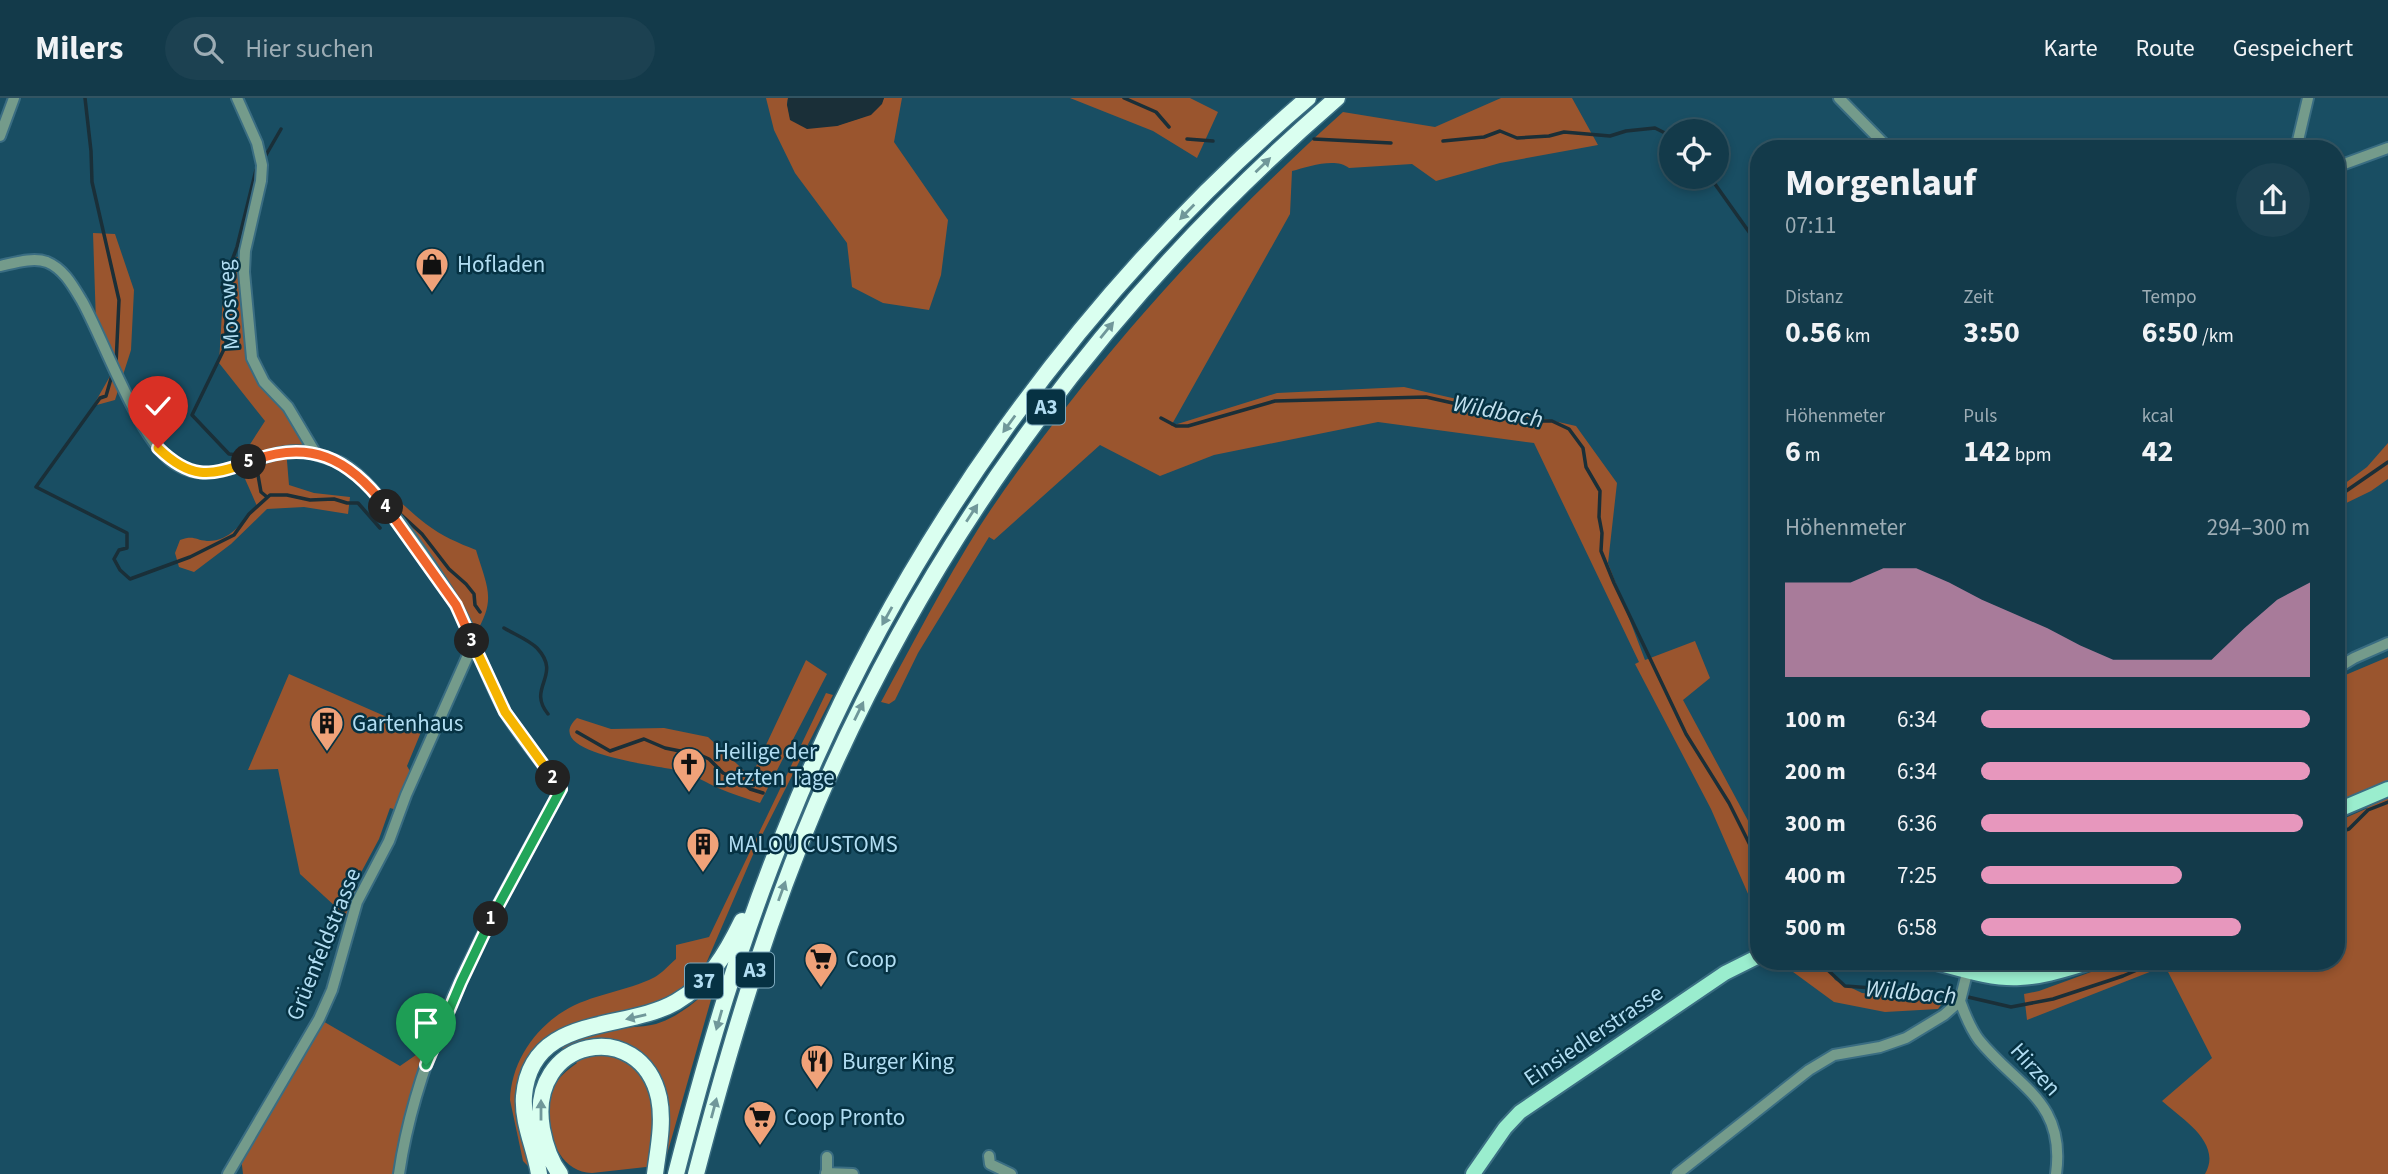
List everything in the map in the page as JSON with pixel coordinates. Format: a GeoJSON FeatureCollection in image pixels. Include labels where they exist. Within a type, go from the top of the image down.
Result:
{"type":"FeatureCollection","features":[{"type":"Feature","properties":{"kind":"highway","name":"A3"},"geometry":{"type":"LineString","coordinates":[[676,1174],[727,993],[781,839],[833,720],[882,626],[937,530],[996,441],[1069,346],[1149,252],[1215,184],[1308,98]]}},
{"type":"Feature","properties":{"kind":"highway","name":"A3"},"geometry":{"type":"LineString","coordinates":[[696,1174],[742,1009],[798,850],[863,702],[933,575],[1013,452],[1114,322],[1226,200],[1337,98]]}},
{"type":"Feature","properties":{"kind":"highway","name":"37"},"geometry":{"type":"LineString","coordinates":[[539,1174],[526,1120],[524,1097],[530,1072],[540,1055],[555,1041],[572,1032],[655,1012],[679,1001],[701,984],[729,947],[781,839]]}},
{"type":"Feature","properties":{"kind":"highway"},"geometry":{"type":"LineString","coordinates":[[560,1174],[552,1162],[543,1134],[540,1114],[542,1091],[549,1076],[562,1061],[579,1051],[597,1047],[617,1049],[629,1055],[644,1068],[654,1083],[660,1116],[655,1174]]}},
{"type":"Feature","properties":{"kind":"main road"},"geometry":{"type":"LineString","coordinates":[[2345,807],[2388,789]]}},
{"type":"Feature","properties":{"kind":"main road","name":"Einsiedlerstrasse"},"geometry":{"type":"LineString","coordinates":[[1473,1174],[1505,1128],[1520,1112],[1725,973],[1750,960]]}},
{"type":"Feature","properties":{"kind":"main road"},"geometry":{"type":"LineString","coordinates":[[1967,972],[2019,979],[2065,970]]}},
{"type":"Feature","properties":{"kind":"street"},"geometry":{"type":"LineString","coordinates":[[0,136],[14,98]]}},
{"type":"Feature","properties":{"kind":"street","name":"Moosweg"},"geometry":{"type":"LineString","coordinates":[[237,98],[257,143],[262,165],[261,181],[248,234],[244,272],[252,358],[264,382],[288,407],[316,454]]}},
{"type":"Feature","properties":{"kind":"street"},"geometry":{"type":"LineString","coordinates":[[1839,98],[1880,140]]}},
{"type":"Feature","properties":{"kind":"street"},"geometry":{"type":"LineString","coordinates":[[2298,140],[2308,98]]}},
{"type":"Feature","properties":{"kind":"street"},"geometry":{"type":"LineString","coordinates":[[2345,164],[2388,148]]}},
{"type":"Feature","properties":{"kind":"street"},"geometry":{"type":"LineString","coordinates":[[0,267],[33,261],[46,262],[60,270],[72,284],[92,320],[147,430],[158,448],[176,465],[197,472],[211,473],[228,470],[279,452],[296,450],[344,464],[370,485],[456,605],[505,712],[561,789],[484,932],[439,1031],[411,1111],[399,1174]]}},
{"type":"Feature","properties":{"kind":"street"},"geometry":{"type":"LineString","coordinates":[[2345,664],[2388,643]]}},
{"type":"Feature","properties":{"kind":"street","name":"Grüenfeldstrasse"},"geometry":{"type":"LineString","coordinates":[[229,1174],[319,1019],[332,990],[358,902],[389,841],[410,786],[473,644]]}},
{"type":"Feature","properties":{"kind":"street"},"geometry":{"type":"LineString","coordinates":[[1677,1174],[1809,1070],[1834,1055],[1880,1047],[1926,1028],[1960,1001],[1967,972]]}},
{"type":"Feature","properties":{"kind":"street","name":"Hirzen"},"geometry":{"type":"LineString","coordinates":[[1960,1001],[1967,1021],[1980,1040],[2038,1098],[2050,1118],[2056,1144],[2056,1174]]}},
{"type":"Feature","properties":{"kind":"street"},"geometry":{"type":"LineString","coordinates":[[989,1156],[990,1164],[1011,1174]]}},
{"type":"Feature","properties":{"kind":"street"},"geometry":{"type":"LineString","coordinates":[[827,1157],[827,1174],[853,1174]]}},
{"type":"Feature","properties":{"kind":"shaded area"},"geometry":{"type":"Polygon","coordinates":[[[766,98],[788,98],[787,105],[837,126],[870,114],[884,98],[902,98],[894,142],[948,220],[941,275],[929,310],[883,303],[852,287],[847,243],[795,173],[774,130],[766,98]]]}},
{"type":"Feature","properties":{"kind":"shaded area"},"geometry":{"type":"Polygon","coordinates":[[[1070,98],[1190,98],[1218,112],[1197,158],[1153,131],[1070,98]]]}},
{"type":"Feature","properties":{"kind":"shaded area"},"geometry":{"type":"Polygon","coordinates":[[[1501,98],[1572,98],[1598,145],[1500,163],[1436,181],[1412,164],[1349,168],[1329,163],[1292,171],[1290,214],[1171,426],[1277,393],[1404,387],[1576,426],[1617,483],[1608,563],[1645,660],[1695,641],[1710,678],[1683,700],[1750,824],[1750,898],[1711,809],[1635,664],[1639,662],[1534,443],[1378,422],[1214,455],[1160,476],[1100,445],[994,540],[989,537],[918,653],[895,700],[889,704],[881,702],[980,526],[1033,450],[1131,328],[1234,216],[1343,112],[1435,127],[1501,98]]]}},
{"type":"Feature","properties":{"kind":"shaded area"},"geometry":{"type":"Polygon","coordinates":[[[93,233],[115,234],[134,290],[131,350],[115,400],[93,406],[113,371],[96,323],[93,233]]]}},
{"type":"Feature","properties":{"kind":"shaded area"},"geometry":{"type":"Polygon","coordinates":[[[242,255],[250,359],[287,410],[311,451],[286,449],[289,485],[314,493],[350,497],[348,514],[304,507],[267,509],[231,544],[194,572],[179,567],[175,553],[180,540],[192,538],[207,541],[223,538],[235,530],[257,506],[238,463],[265,421],[219,363],[225,262],[242,255]]]}},
{"type":"Feature","properties":{"kind":"shaded area"},"geometry":{"type":"Polygon","coordinates":[[[2388,443],[2388,479],[2345,504],[2345,483],[2367,467],[2388,443]]]}},
{"type":"Feature","properties":{"kind":"shaded area"},"geometry":{"type":"Polygon","coordinates":[[[376,488],[397,500],[438,532],[476,550],[488,602],[475,634],[376,488]]]}},
{"type":"Feature","properties":{"kind":"shaded area"},"geometry":{"type":"Polygon","coordinates":[[[2388,657],[2388,1174],[2205,1174],[2209,1152],[2205,1142],[2162,1101],[2212,1058],[2167,970],[2345,970],[2345,818],[2368,808],[2350,802],[2345,804],[2345,675],[2388,657]]]}},
{"type":"Feature","properties":{"kind":"shaded area"},"geometry":{"type":"Polygon","coordinates":[[[806,660],[827,674],[760,803],[684,772],[589,750],[575,741],[569,731],[577,718],[611,729],[664,728],[708,737],[751,777],[806,660]]]}},
{"type":"Feature","properties":{"kind":"shaded area"},"geometry":{"type":"Polygon","coordinates":[[[289,674],[421,732],[407,766],[411,773],[397,810],[390,808],[379,839],[357,880],[355,899],[348,918],[300,874],[278,769],[248,770],[289,674]]]}},
{"type":"Feature","properties":{"kind":"shaded area"},"geometry":{"type":"Polygon","coordinates":[[[826,693],[833,695],[758,843],[705,966],[672,998],[638,1010],[585,1020],[560,1031],[517,1112],[530,1168],[523,1161],[510,1100],[514,1074],[526,1049],[543,1028],[564,1011],[574,1005],[655,977],[676,959],[676,945],[709,937],[826,693]]]}},
{"type":"Feature","properties":{"kind":"shaded area"},"geometry":{"type":"Polygon","coordinates":[[[1790,970],[1829,970],[1835,980],[1862,993],[1943,1002],[1938,1009],[1885,1012],[1834,1002],[1790,970]]]}},
{"type":"Feature","properties":{"kind":"shaded area"},"geometry":{"type":"Polygon","coordinates":[[[1984,970],[2033,970],[2006,975],[1984,970]]]}},
{"type":"Feature","properties":{"kind":"shaded area"},"geometry":{"type":"Polygon","coordinates":[[[2096,970],[2155,970],[2027,1020],[2024,994],[2096,970]]]}},
{"type":"Feature","properties":{"kind":"shaded area"},"geometry":{"type":"Polygon","coordinates":[[[706,992],[712,996],[664,1165],[592,1173],[579,1171],[569,1164],[554,1143],[548,1116],[554,1086],[562,1075],[577,1063],[561,1047],[601,1030],[656,1024],[682,1011],[706,992]]]}},
{"type":"Feature","properties":{"kind":"shaded area"},"geometry":{"type":"Polygon","coordinates":[[[321,1020],[400,1066],[429,1046],[394,1174],[243,1174],[241,1157],[321,1020]]]}},
{"type":"Feature","properties":{"kind":"water"},"geometry":{"type":"Polygon","coordinates":[[[788,98],[884,98],[871,115],[837,126],[807,129],[790,120],[788,98]]]}},
{"type":"Feature","properties":{"kind":"waterway"},"geometry":{"type":"LineString","coordinates":[[85,98],[92,182],[119,300],[116,364]]}},
{"type":"Feature","properties":{"kind":"waterway"},"geometry":{"type":"LineString","coordinates":[[1124,98],[1156,112],[1169,127]]}},
{"type":"Feature","properties":{"kind":"waterway"},"geometry":{"type":"LineString","coordinates":[[1443,141],[1484,137],[1500,131],[1517,138],[1564,132],[1610,136],[1626,131],[1655,128],[1659,130]]}},
{"type":"Feature","properties":{"kind":"waterway"},"geometry":{"type":"LineString","coordinates":[[266,155],[281,129]]}},
{"type":"Feature","properties":{"kind":"waterway"},"geometry":{"type":"LineString","coordinates":[[1187,139],[1213,141]]}},
{"type":"Feature","properties":{"kind":"waterway"},"geometry":{"type":"LineString","coordinates":[[1314,139],[1391,143]]}},
{"type":"Feature","properties":{"kind":"waterway"},"geometry":{"type":"LineString","coordinates":[[247,456],[229,454],[192,415],[226,345],[226,298],[222,287],[237,247],[256,170]]}},
{"type":"Feature","properties":{"kind":"waterway"},"geometry":{"type":"LineString","coordinates":[[1719,189],[1750,233]]}},
{"type":"Feature","properties":{"kind":"waterway"},"geometry":{"type":"LineString","coordinates":[[112,375],[106,396],[100,398],[36,487],[127,533],[127,548],[119,550],[114,559],[120,570],[130,579],[190,557],[234,535],[249,514],[270,495],[358,503],[380,528]]}},
{"type":"Feature","properties":{"kind":"waterway","name":"Wildbach"},"geometry":{"type":"LineString","coordinates":[[1161,418],[1176,426],[1188,426],[1275,401],[1426,397],[1533,421],[1552,421],[1569,429],[1583,448],[1586,467],[1600,491],[1601,551],[1614,583],[1686,734],[1729,803],[1750,845]]}},
{"type":"Feature","properties":{"kind":"waterway"},"geometry":{"type":"LineString","coordinates":[[2345,492],[2388,462]]}},
{"type":"Feature","properties":{"kind":"waterway"},"geometry":{"type":"LineString","coordinates":[[256,464],[261,492],[267,497]]}},
{"type":"Feature","properties":{"kind":"waterway"},"geometry":{"type":"LineString","coordinates":[[397,511],[422,534],[449,569],[466,584],[474,594],[475,605],[480,612]]}},
{"type":"Feature","properties":{"kind":"waterway"},"geometry":{"type":"LineString","coordinates":[[504,628],[534,645],[544,658],[547,666],[541,696],[542,705],[548,714]]}},
{"type":"Feature","properties":{"kind":"waterway"},"geometry":{"type":"LineString","coordinates":[[577,732],[610,751],[644,739],[665,748],[689,750],[709,759],[723,773],[739,780],[750,789],[763,793]]}},
{"type":"Feature","properties":{"kind":"waterway"},"geometry":{"type":"LineString","coordinates":[[2345,830],[2368,810],[2388,802]]}},
{"type":"Feature","properties":{"kind":"waterway"},"geometry":{"type":"LineString","coordinates":[[1828,970],[1845,986],[1955,994],[2011,1007],[2053,999],[2137,970]]}},
{"type":"Feature","properties":{"kind":"place","name":"Hofladen"},"geometry":{"type":"Point","coordinates":[432,294]}},
{"type":"Feature","properties":{"kind":"place","name":"Gartenhaus"},"geometry":{"type":"Point","coordinates":[327,753]}},
{"type":"Feature","properties":{"kind":"place","name":"Heilige der Letzten Tage"},"geometry":{"type":"Point","coordinates":[689,794]}},
{"type":"Feature","properties":{"kind":"place","name":"MALOU CUSTOMS"},"geometry":{"type":"Point","coordinates":[703,874]}},
{"type":"Feature","properties":{"kind":"place","name":"Coop"},"geometry":{"type":"Point","coordinates":[821,989]}},
{"type":"Feature","properties":{"kind":"place","name":"Burger King"},"geometry":{"type":"Point","coordinates":[817,1091]}},
{"type":"Feature","properties":{"kind":"place","name":"Coop Pronto"},"geometry":{"type":"Point","coordinates":[760,1147]}},
{"type":"Feature","properties":{"kind":"route"},"geometry":{"type":"LineString","coordinates":[[158,448],[176,465],[197,472],[211,473],[228,470],[263,456],[296,450],[344,464],[370,485],[456,605],[505,712],[561,789],[484,932],[426,1065]]}}]}
